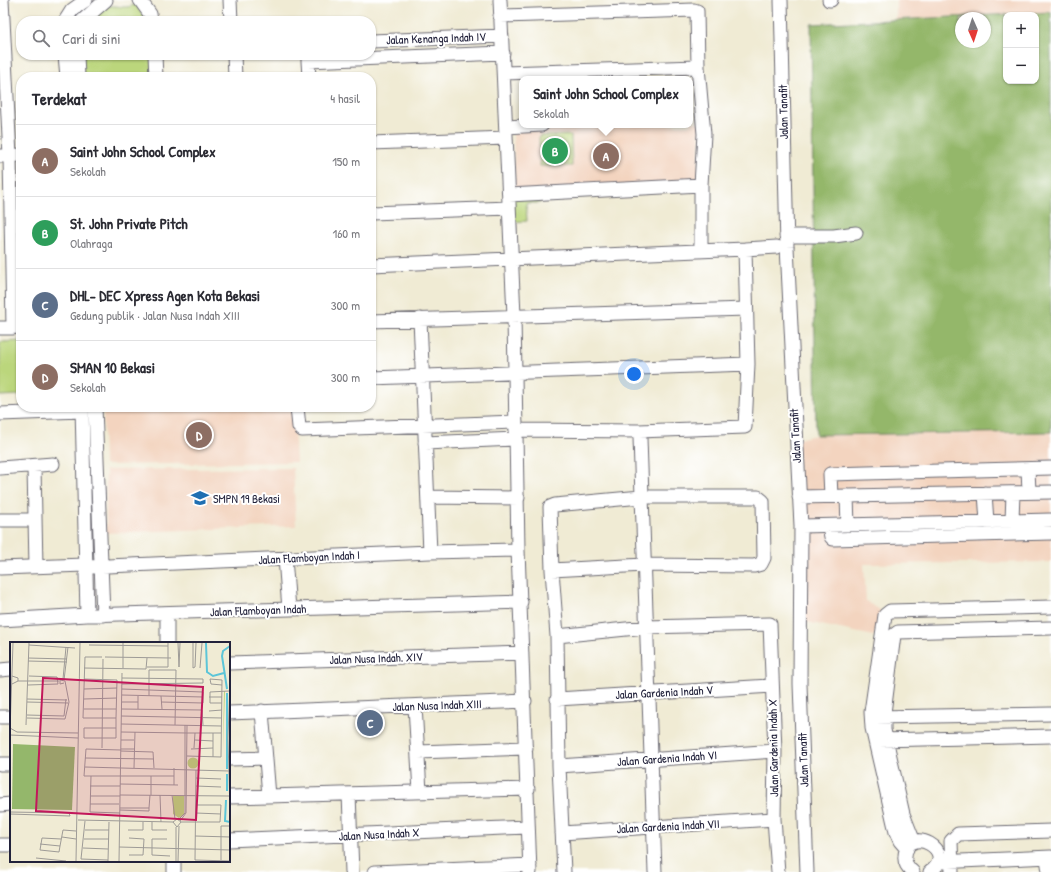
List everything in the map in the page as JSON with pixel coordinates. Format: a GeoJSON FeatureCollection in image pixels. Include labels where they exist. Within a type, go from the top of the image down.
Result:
{"type":"FeatureCollection","features":[{"type":"Feature","properties":{"kind":"street"},"geometry":{"type":"LineString","coordinates":[[2,0],[1,43],[3,97],[10,156],[6,217],[6,271],[16,320]]}},
{"type":"Feature","properties":{"kind":"street"},"geometry":{"type":"LineString","coordinates":[[68,16],[72,10],[86,0]]}},
{"type":"Feature","properties":{"kind":"street"},"geometry":{"type":"LineString","coordinates":[[88,16],[106,0]]}},
{"type":"Feature","properties":{"kind":"street"},"geometry":{"type":"LineString","coordinates":[[140,0],[151,16]]}},
{"type":"Feature","properties":{"kind":"street"},"geometry":{"type":"LineString","coordinates":[[230,0],[231,16]]}},
{"type":"Feature","properties":{"kind":"street"},"geometry":{"type":"LineString","coordinates":[[375,872],[530,868],[525,701],[518,602],[518,498],[514,374],[514,316],[500,0]]}},
{"type":"Feature","properties":{"kind":"street","name":"Jalan Tanafit"},"geometry":{"type":"LineString","coordinates":[[781,0],[786,236],[801,526],[800,684],[807,872]]}},
{"type":"Feature","properties":{"kind":"street"},"geometry":{"type":"LineString","coordinates":[[500,16],[694,10],[698,15],[696,118],[704,134],[701,184],[701,250]]}},
{"type":"Feature","properties":{"kind":"street","name":"Jalan Kenanga Indah IV"},"geometry":{"type":"LineString","coordinates":[[376,41],[502,36]]}},
{"type":"Feature","properties":{"kind":"street"},"geometry":{"type":"LineString","coordinates":[[376,56],[503,53]]}},
{"type":"Feature","properties":{"kind":"street"},"geometry":{"type":"LineString","coordinates":[[65,60],[67,72]]}},
{"type":"Feature","properties":{"kind":"street"},"geometry":{"type":"LineString","coordinates":[[76,60],[78,72]]}},
{"type":"Feature","properties":{"kind":"street"},"geometry":{"type":"LineString","coordinates":[[155,60],[156,72]]}},
{"type":"Feature","properties":{"kind":"street"},"geometry":{"type":"LineString","coordinates":[[234,60],[235,72]]}},
{"type":"Feature","properties":{"kind":"street"},"geometry":{"type":"LineString","coordinates":[[308,60],[309,72]]}},
{"type":"Feature","properties":{"kind":"street"},"geometry":{"type":"LineString","coordinates":[[504,74],[698,66]]}},
{"type":"Feature","properties":{"kind":"street"},"geometry":{"type":"LineString","coordinates":[[376,143],[506,132],[527,128]]}},
{"type":"Feature","properties":{"kind":"street"},"geometry":{"type":"LineString","coordinates":[[509,195],[701,184]]}},
{"type":"Feature","properties":{"kind":"street"},"geometry":{"type":"LineString","coordinates":[[376,213],[509,208]]}},
{"type":"Feature","properties":{"kind":"street"},"geometry":{"type":"LineString","coordinates":[[786,236],[834,236],[856,233]]}},
{"type":"Feature","properties":{"kind":"street"},"geometry":{"type":"LineString","coordinates":[[376,265],[745,249],[777,246]]}},
{"type":"Feature","properties":{"kind":"street"},"geometry":{"type":"LineString","coordinates":[[298,412],[299,427],[302,430],[424,426],[516,430],[639,431],[743,428],[746,424],[748,364],[745,249]]}},
{"type":"Feature","properties":{"kind":"street"},"geometry":{"type":"LineString","coordinates":[[376,321],[420,318],[746,310]]}},
{"type":"Feature","properties":{"kind":"street"},"geometry":{"type":"LineString","coordinates":[[420,318],[430,552]]}},
{"type":"Feature","properties":{"kind":"street"},"geometry":{"type":"LineString","coordinates":[[0,328],[16,330]]}},
{"type":"Feature","properties":{"kind":"street"},"geometry":{"type":"LineString","coordinates":[[0,336],[16,331]]}},
{"type":"Feature","properties":{"kind":"street"},"geometry":{"type":"LineString","coordinates":[[376,378],[514,374],[748,364]]}},
{"type":"Feature","properties":{"kind":"street"},"geometry":{"type":"LineString","coordinates":[[0,414],[33,412]]}},
{"type":"Feature","properties":{"kind":"street"},"geometry":{"type":"LineString","coordinates":[[82,412],[87,616]]}},
{"type":"Feature","properties":{"kind":"street"},"geometry":{"type":"LineString","coordinates":[[95,412],[102,615]]}},
{"type":"Feature","properties":{"kind":"street"},"geometry":{"type":"LineString","coordinates":[[425,443],[516,430]]}},
{"type":"Feature","properties":{"kind":"street"},"geometry":{"type":"LineString","coordinates":[[640,438],[655,872]]}},
{"type":"Feature","properties":{"kind":"street"},"geometry":{"type":"LineString","coordinates":[[0,468],[34,467],[53,464]]}},
{"type":"Feature","properties":{"kind":"street"},"geometry":{"type":"LineString","coordinates":[[34,467],[36,567]]}},
{"type":"Feature","properties":{"kind":"street"},"geometry":{"type":"LineString","coordinates":[[832,496],[830,474],[1051,468]]}},
{"type":"Feature","properties":{"kind":"street"},"geometry":{"type":"LineString","coordinates":[[1028,469],[1028,492]]}},
{"type":"Feature","properties":{"kind":"street"},"geometry":{"type":"LineString","coordinates":[[993,526],[990,493],[995,470]]}},
{"type":"Feature","properties":{"kind":"street"},"geometry":{"type":"LineString","coordinates":[[961,471],[961,493]]}},
{"type":"Feature","properties":{"kind":"street"},"geometry":{"type":"LineString","coordinates":[[926,472],[927,494]]}},
{"type":"Feature","properties":{"kind":"street"},"geometry":{"type":"LineString","coordinates":[[891,473],[892,495]]}},
{"type":"Feature","properties":{"kind":"street"},"geometry":{"type":"LineString","coordinates":[[857,530],[853,496],[858,474]]}},
{"type":"Feature","properties":{"kind":"street"},"geometry":{"type":"LineString","coordinates":[[1012,492],[1012,521]]}},
{"type":"Feature","properties":{"kind":"street"},"geometry":{"type":"LineString","coordinates":[[799,496],[1051,492]]}},
{"type":"Feature","properties":{"kind":"street"},"geometry":{"type":"LineString","coordinates":[[428,497],[518,498]]}},
{"type":"Feature","properties":{"kind":"street"},"geometry":{"type":"LineString","coordinates":[[552,570],[644,565],[754,566],[761,564],[764,558],[763,502],[758,497],[641,497],[555,505],[550,508],[552,570],[557,636],[559,766],[564,872]]}},
{"type":"Feature","properties":{"kind":"street"},"geometry":{"type":"LineString","coordinates":[[0,520],[34,520]]}},
{"type":"Feature","properties":{"kind":"street"},"geometry":{"type":"LineString","coordinates":[[801,526],[829,526],[857,530],[993,526],[1032,527],[1051,520]]}},
{"type":"Feature","properties":{"kind":"street"},"geometry":{"type":"LineString","coordinates":[[993,526],[1012,521],[1051,533]]}},
{"type":"Feature","properties":{"kind":"street"},"geometry":{"type":"LineString","coordinates":[[829,526],[831,537],[833,539],[857,530]]}},
{"type":"Feature","properties":{"kind":"street","name":"Jalan Flamboyan Indah I"},"geometry":{"type":"LineString","coordinates":[[0,568],[100,567],[430,552],[518,550]]}},
{"type":"Feature","properties":{"kind":"street"},"geometry":{"type":"LineString","coordinates":[[285,558],[289,609]]}},
{"type":"Feature","properties":{"kind":"street","name":"Jalan Flamboyan Indah"},"geometry":{"type":"LineString","coordinates":[[0,620],[102,615],[518,602]]}},
{"type":"Feature","properties":{"kind":"street"},"geometry":{"type":"LineString","coordinates":[[887,612],[1051,607]]}},
{"type":"Feature","properties":{"kind":"street"},"geometry":{"type":"LineString","coordinates":[[878,718],[896,633],[887,612]]}},
{"type":"Feature","properties":{"kind":"street"},"geometry":{"type":"LineString","coordinates":[[887,612],[884,622],[878,718],[896,832],[910,846]]}},
{"type":"Feature","properties":{"kind":"street"},"geometry":{"type":"LineString","coordinates":[[167,642],[168,613]]}},
{"type":"Feature","properties":{"kind":"street","name":"Jalan Gardenia Indah X"},"geometry":{"type":"LineString","coordinates":[[646,627],[770,624],[774,751],[774,820],[778,872]]}},
{"type":"Feature","properties":{"kind":"street"},"geometry":{"type":"LineString","coordinates":[[557,636],[646,627]]}},
{"type":"Feature","properties":{"kind":"street"},"geometry":{"type":"LineString","coordinates":[[896,633],[1051,628]]}},
{"type":"Feature","properties":{"kind":"street","name":"Jalan Nusa Indah. XIV"},"geometry":{"type":"LineString","coordinates":[[230,663],[522,654]]}},
{"type":"Feature","properties":{"kind":"street"},"geometry":{"type":"LineString","coordinates":[[0,670],[10,669]]}},
{"type":"Feature","properties":{"kind":"street","name":"Jalan Gardenia Indah V"},"geometry":{"type":"LineString","coordinates":[[558,699],[771,686]]}},
{"type":"Feature","properties":{"kind":"street","name":"Jalan Nusa Indah XIII"},"geometry":{"type":"LineString","coordinates":[[230,713],[525,701]]}},
{"type":"Feature","properties":{"kind":"street"},"geometry":{"type":"LineString","coordinates":[[415,706],[420,792]]}},
{"type":"Feature","properties":{"kind":"street"},"geometry":{"type":"LineString","coordinates":[[262,711],[269,796]]}},
{"type":"Feature","properties":{"kind":"street"},"geometry":{"type":"LineString","coordinates":[[878,718],[1051,714]]}},
{"type":"Feature","properties":{"kind":"street"},"geometry":{"type":"LineString","coordinates":[[0,718],[10,717]]}},
{"type":"Feature","properties":{"kind":"street"},"geometry":{"type":"LineString","coordinates":[[881,740],[1051,736]]}},
{"type":"Feature","properties":{"kind":"street"},"geometry":{"type":"LineString","coordinates":[[418,752],[526,748]]}},
{"type":"Feature","properties":{"kind":"street","name":"Jalan Gardenia Indah VI"},"geometry":{"type":"LineString","coordinates":[[559,766],[774,751]]}},
{"type":"Feature","properties":{"kind":"street"},"geometry":{"type":"LineString","coordinates":[[230,759],[266,758]]}},
{"type":"Feature","properties":{"kind":"street"},"geometry":{"type":"LineString","coordinates":[[230,797],[528,789]]}},
{"type":"Feature","properties":{"kind":"street"},"geometry":{"type":"LineString","coordinates":[[349,794],[352,872]]}},
{"type":"Feature","properties":{"kind":"street"},"geometry":{"type":"LineString","coordinates":[[0,805],[10,804]]}},
{"type":"Feature","properties":{"kind":"street","name":"Jalan Gardenia Indah VII"},"geometry":{"type":"LineString","coordinates":[[562,833],[653,826],[774,820]]}},
{"type":"Feature","properties":{"kind":"street","name":"Jalan Nusa Indah X"},"geometry":{"type":"LineString","coordinates":[[230,840],[528,827]]}},
{"type":"Feature","properties":{"kind":"street"},"geometry":{"type":"LineString","coordinates":[[952,867],[951,841],[958,834],[1051,831]]}},
{"type":"Feature","properties":{"kind":"street"},"geometry":{"type":"LineString","coordinates":[[908,870],[904,858],[910,846],[923,841],[932,844],[938,852],[934,867],[952,867],[1049,857],[1048,872]]}},
{"type":"Feature","properties":{"kind":"shaded area"},"geometry":{"type":"Polygon","coordinates":[[[896,0],[1051,0],[1051,12],[1003,12],[1003,14],[991,15],[991,12],[955,12],[955,16],[896,19],[896,0]]]}},
{"type":"Feature","properties":{"kind":"shaded area"},"geometry":{"type":"Polygon","coordinates":[[[693,122],[700,122],[698,182],[515,192],[513,131],[574,128],[693,128],[693,122]]]}},
{"type":"Feature","properties":{"kind":"shaded area"},"geometry":{"type":"Polygon","coordinates":[[[103,412],[293,412],[296,462],[104,465],[103,412]]]}},
{"type":"Feature","properties":{"kind":"shaded area"},"geometry":{"type":"Polygon","coordinates":[[[1051,432],[1051,562],[864,564],[866,601],[880,610],[874,636],[802,621],[798,439],[816,435],[1051,432]]]}},
{"type":"Feature","properties":{"kind":"shaded area","name":"SMPN 19 Bekasi"},"geometry":{"type":"Polygon","coordinates":[[[293,468],[296,526],[106,533],[106,470],[293,468]]]}},
{"type":"Feature","properties":{"kind":"green space"},"geometry":{"type":"Polygon","coordinates":[[[135,4],[143,16],[94,16],[109,6],[132,6],[135,4]]]}},
{"type":"Feature","properties":{"kind":"green space"},"geometry":{"type":"Polygon","coordinates":[[[1051,12],[1051,432],[816,435],[811,24],[955,17],[955,48],[991,48],[991,15],[1003,14],[1003,84],[1039,84],[1039,13],[1051,12]]]}},
{"type":"Feature","properties":{"kind":"green space"},"geometry":{"type":"Polygon","coordinates":[[[82,60],[152,60],[153,72],[83,72],[82,60]]]}},
{"type":"Feature","properties":{"kind":"green space"},"geometry":{"type":"Polygon","coordinates":[[[571,135],[572,166],[540,166],[539,136],[571,135]]]}},
{"type":"Feature","properties":{"kind":"green space"},"geometry":{"type":"Polygon","coordinates":[[[539,194],[540,203],[526,203],[527,221],[512,222],[510,196],[539,194]]]}},
{"type":"Feature","properties":{"kind":"green space"},"geometry":{"type":"Polygon","coordinates":[[[16,341],[16,395],[0,396],[0,342],[16,341]]]}},
{"type":"Feature","properties":{"kind":"place","name":"St. John Private Pitch"},"geometry":{"type":"Point","coordinates":[555,151]}},
{"type":"Feature","properties":{"kind":"place","name":"Saint John School Complex"},"geometry":{"type":"Point","coordinates":[606,156]}},
{"type":"Feature","properties":{"kind":"place","name":"SMAN 10 Bekasi"},"geometry":{"type":"Point","coordinates":[199,435]}},
{"type":"Feature","properties":{"kind":"place","name":"SMPN 19 Bekasi"},"geometry":{"type":"Point","coordinates":[200,498]}},
{"type":"Feature","properties":{"kind":"place","name":"DHL- DEC Xpress Agen Kota Bekasi"},"geometry":{"type":"Point","coordinates":[370,723]}}]}
